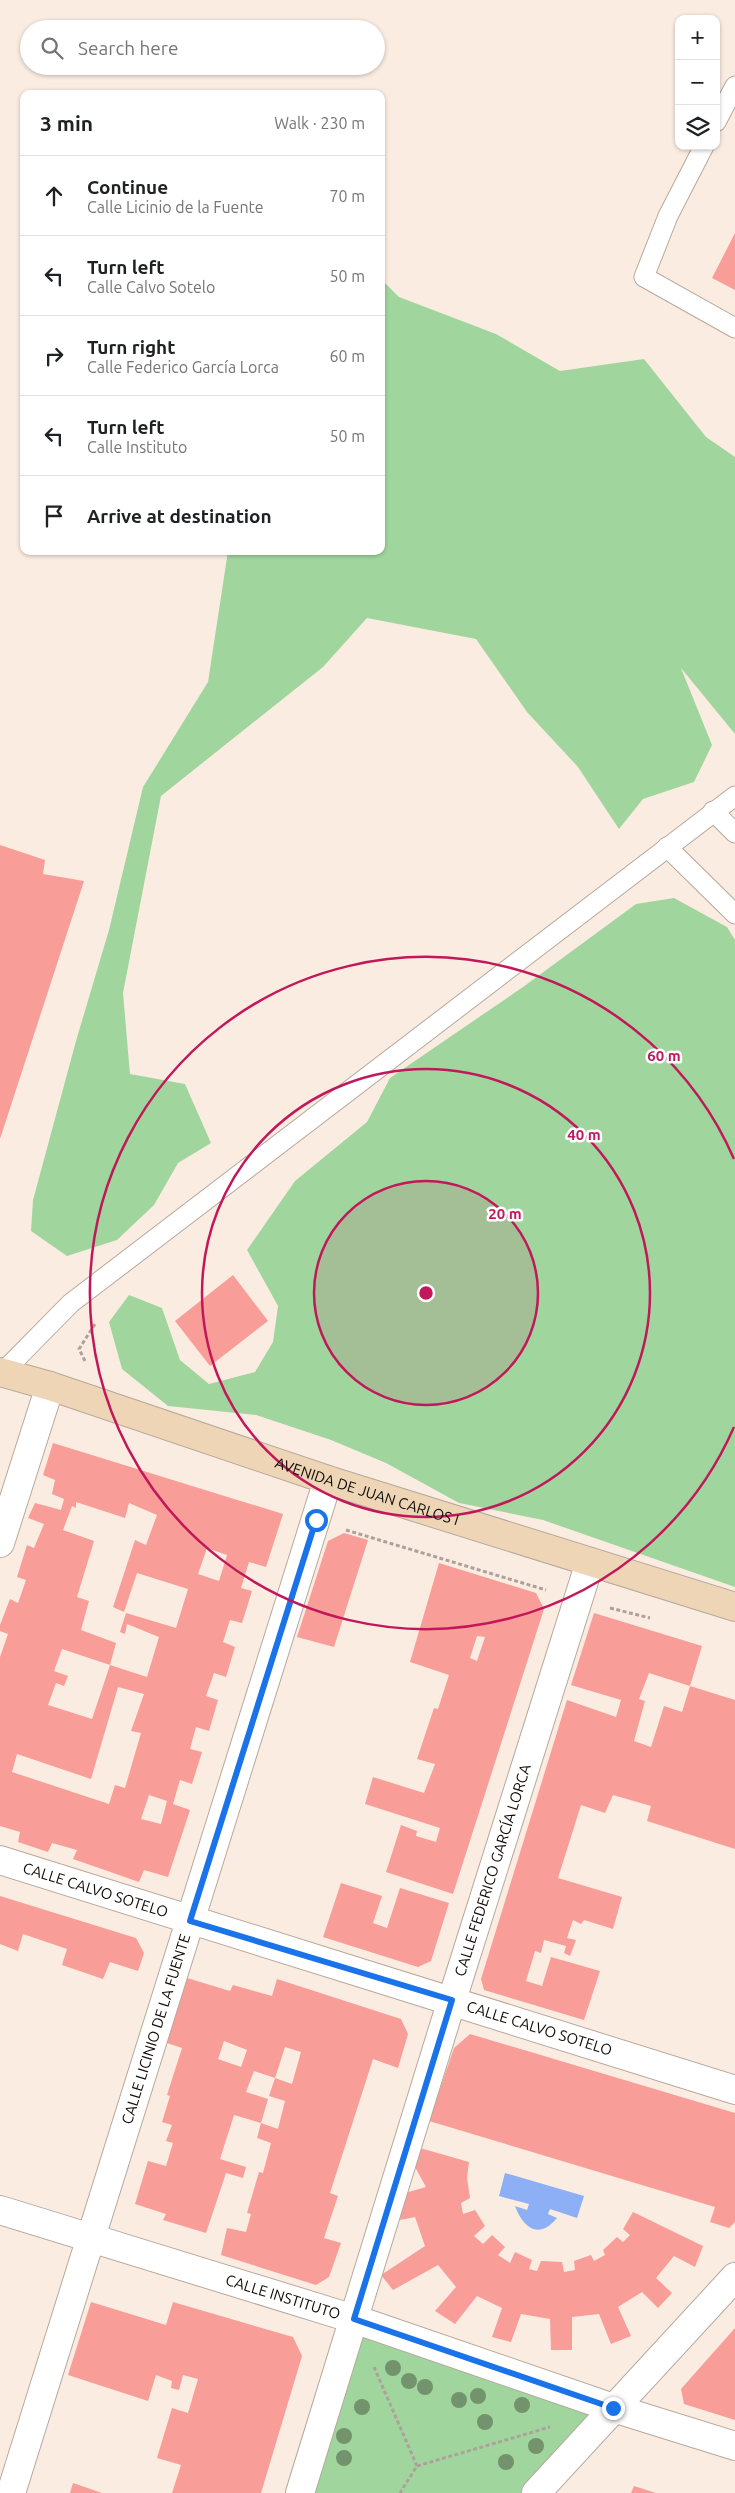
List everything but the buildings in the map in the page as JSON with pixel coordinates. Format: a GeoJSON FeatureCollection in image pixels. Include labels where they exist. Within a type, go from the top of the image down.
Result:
{"type":"FeatureCollection","features":[{"type":"Feature","properties":{"kind":"street","name":"AVENIDA DE JUAN CARLOS I"},"geometry":{"type":"LineString","coordinates":[[1,1372],[50,1386],[328,1480],[735,1607]]}},
{"type":"Feature","properties":{"kind":"street"},"geometry":{"type":"LineString","coordinates":[[0,1543],[50,1386]]}},
{"type":"Feature","properties":{"kind":"street","name":"CALLE LICINIO DE LA FUENTE"},"geometry":{"type":"LineString","coordinates":[[11,2493],[328,1480]]}},
{"type":"Feature","properties":{"kind":"street","name":"CALLE FEDERICO GARCÍA LORCA"},"geometry":{"type":"LineString","coordinates":[[300,2493],[590,1562]]}},
{"type":"Feature","properties":{"kind":"street","name":"CALLE CALVO SOTELO"},"geometry":{"type":"LineString","coordinates":[[0,1860],[735,2090]]}},
{"type":"Feature","properties":{"kind":"street","name":"CALLE INSTITUTO"},"geometry":{"type":"LineString","coordinates":[[0,2210],[354,2319],[613,2408],[735,2446]]}},
{"type":"Feature","properties":{"kind":"street"},"geometry":{"type":"LineString","coordinates":[[536,2493],[735,2277]]}},
{"type":"Feature","properties":{"kind":"lane"},"geometry":{"type":"LineString","coordinates":[[720,114],[735,86]]}},
{"type":"Feature","properties":{"kind":"lane"},"geometry":{"type":"LineString","coordinates":[[702,150],[668,216],[644,276],[735,328]]}},
{"type":"Feature","properties":{"kind":"lane"},"geometry":{"type":"LineString","coordinates":[[1,1372],[71,1303],[735,796]]}},
{"type":"Feature","properties":{"kind":"lane"},"geometry":{"type":"LineString","coordinates":[[713,811],[735,833]]}},
{"type":"Feature","properties":{"kind":"lane"},"geometry":{"type":"LineString","coordinates":[[667,847],[735,914]]}},
{"type":"Feature","properties":{"kind":"path"},"geometry":{"type":"LineString","coordinates":[[316,1520],[578,1600],[659,1620]]}},
{"type":"Feature","properties":{"kind":"path"},"geometry":{"type":"LineString","coordinates":[[373,2365],[416,2466]]}},
{"type":"Feature","properties":{"kind":"path"},"geometry":{"type":"LineString","coordinates":[[400,2493],[416,2466],[557,2425]]}},
{"type":"Feature","properties":{"kind":"green space"},"geometry":{"type":"Polygon","coordinates":[[[385,283],[399,297],[496,334],[560,371],[644,359],[706,437],[735,457],[735,734],[681,668],[712,745],[694,782],[643,799],[619,829],[578,767],[527,712],[476,639],[367,618],[323,667],[161,796],[123,993],[130,1074],[185,1084],[211,1143],[178,1163],[154,1205],[117,1240],[67,1256],[31,1231],[33,1200],[76,1041],[109,930],[143,787],[208,682],[227,555],[385,555],[385,283]]]}},
{"type":"Feature","properties":{"kind":"green space"},"geometry":{"type":"Polygon","coordinates":[[[674,898],[727,927],[735,940],[735,1587],[543,1520],[459,1503],[386,1463],[331,1440],[256,1415],[168,1406],[122,1369],[109,1322],[129,1295],[162,1308],[180,1360],[209,1384],[255,1372],[273,1342],[278,1306],[247,1250],[295,1181],[367,1122],[390,1078],[523,987],[636,904],[674,898]]]}},
{"type":"Feature","properties":{"kind":"green space"},"geometry":{"type":"Polygon","coordinates":[[[354,2319],[613,2408],[536,2493],[300,2493],[354,2319]]]}},
{"type":"Feature","properties":{"kind":"water"},"geometry":{"type":"Polygon","coordinates":[[[505,2173],[584,2196],[577,2218],[550,2209],[548,2214],[557,2218],[550,2225],[538,2230],[527,2225],[518,2214],[515,2206],[527,2210],[529,2204],[499,2196],[505,2173]]]}},
{"type":"Feature","properties":{"kind":"route"},"geometry":{"type":"LineString","coordinates":[[316,1520],[190,1921],[452,2000],[354,2319],[613,2408]]}}]}
